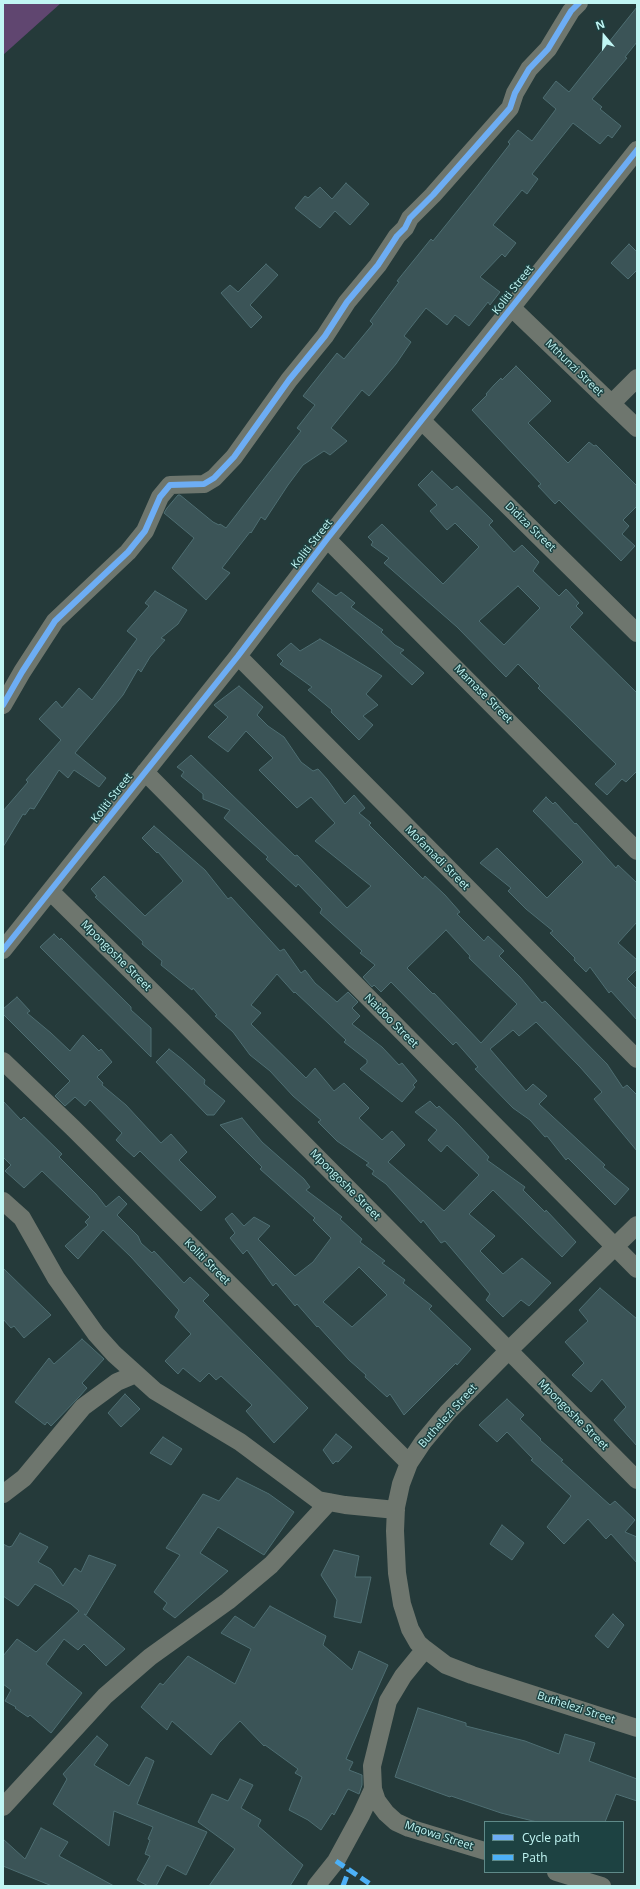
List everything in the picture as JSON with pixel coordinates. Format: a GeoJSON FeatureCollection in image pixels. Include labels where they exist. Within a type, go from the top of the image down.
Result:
{"type":"FeatureCollection","features":[{"type":"Feature","properties":{"kind":"street"},"geometry":{"type":"LineString","coordinates":[[3,705],[22,672],[55,621],[128,552],[145,531],[160,497],[170,485],[204,484],[214,478],[234,457],[265,412],[325,336],[347,302],[378,265],[397,236],[405,228],[410,218],[433,195],[510,108],[515,93],[529,69],[548,49],[571,11],[578,3]]}},
{"type":"Feature","properties":{"kind":"street","name":"Koliti Street"},"geometry":{"type":"LineString","coordinates":[[3,950],[51,892],[238,656],[327,539],[637,150]]}},
{"type":"Feature","properties":{"kind":"street","name":"Mthunzi Street"},"geometry":{"type":"LineString","coordinates":[[512,308],[637,428]]}},
{"type":"Feature","properties":{"kind":"street"},"geometry":{"type":"LineString","coordinates":[[612,403],[637,378]]}},
{"type":"Feature","properties":{"kind":"street","name":"Didiza Street"},"geometry":{"type":"LineString","coordinates":[[422,421],[637,633]]}},
{"type":"Feature","properties":{"kind":"street","name":"Mamase Street"},"geometry":{"type":"LineString","coordinates":[[327,539],[637,851]]}},
{"type":"Feature","properties":{"kind":"street","name":"Mofamadi Street"},"geometry":{"type":"LineString","coordinates":[[238,656],[637,1059]]}},
{"type":"Feature","properties":{"kind":"street","name":"Naidoo Street"},"geometry":{"type":"LineString","coordinates":[[145,772],[637,1269]]}},
{"type":"Feature","properties":{"kind":"street","name":"Mpongoshe Street"},"geometry":{"type":"LineString","coordinates":[[51,892],[637,1480]]}},
{"type":"Feature","properties":{"kind":"street","name":"Koliti Street"},"geometry":{"type":"LineString","coordinates":[[3,1061],[73,1128],[409,1463]]}},
{"type":"Feature","properties":{"kind":"street"},"geometry":{"type":"LineString","coordinates":[[3,1201],[22,1218],[56,1278],[96,1334],[155,1391],[263,1457],[308,1494],[318,1500],[396,1510]]}},
{"type":"Feature","properties":{"kind":"street","name":"Buthelezi Street"},"geometry":{"type":"LineString","coordinates":[[637,1225],[508,1351],[448,1412],[423,1442],[409,1463],[401,1484],[396,1510],[395,1531],[396,1573],[402,1604],[410,1629],[418,1643],[425,1649],[446,1665],[472,1675],[637,1728]]}},
{"type":"Feature","properties":{"kind":"street"},"geometry":{"type":"LineString","coordinates":[[3,1494],[24,1478],[83,1407],[117,1382],[136,1374]]}},
{"type":"Feature","properties":{"kind":"street"},"geometry":{"type":"LineString","coordinates":[[3,1807],[105,1696],[150,1657],[228,1601],[271,1565],[329,1502]]}},
{"type":"Feature","properties":{"kind":"street","name":"Mqowa Street"},"geometry":{"type":"LineString","coordinates":[[425,1649],[402,1676],[388,1701],[372,1766],[373,1789],[377,1800],[386,1813],[396,1822],[409,1828],[484,1851]]}},
{"type":"Feature","properties":{"kind":"street"},"geometry":{"type":"LineString","coordinates":[[316,1886],[336,1861],[358,1822],[373,1789]]}},
{"type":"Feature","properties":{"kind":"street"},"geometry":{"type":"LineString","coordinates":[[559,1873],[602,1886]]}},
{"type":"Feature","properties":{"kind":"shaded area"},"geometry":{"type":"Polygon","coordinates":[[[3,3],[61,3],[3,55],[3,3]]]}},
{"type":"Feature","properties":{"kind":"building"},"geometry":{"type":"Polygon","coordinates":[[[637,7],[637,42],[625,57],[627,58],[592,99],[602,107],[600,109],[621,126],[612,138],[608,135],[600,144],[573,123],[532,174],[538,179],[527,194],[522,190],[493,225],[516,243],[505,257],[502,254],[480,277],[500,292],[490,305],[488,302],[469,326],[455,315],[447,325],[426,308],[404,336],[411,342],[396,364],[369,396],[362,390],[331,428],[347,441],[330,455],[324,451],[303,465],[265,520],[261,517],[251,533],[250,532],[222,568],[230,573],[206,600],[172,568],[194,538],[164,513],[167,508],[178,495],[180,495],[213,522],[226,528],[301,431],[297,428],[315,405],[303,396],[337,353],[344,359],[373,324],[370,321],[399,282],[397,281],[431,239],[433,241],[475,189],[510,144],[508,142],[518,130],[532,141],[556,109],[543,98],[556,81],[569,92],[637,7]]]}},
{"type":"Feature","properties":{"kind":"building"},"geometry":{"type":"Polygon","coordinates":[[[346,183],[369,204],[350,225],[335,211],[320,228],[295,208],[305,196],[308,198],[320,187],[332,199],[346,183]]]}},
{"type":"Feature","properties":{"kind":"building"},"geometry":{"type":"Polygon","coordinates":[[[629,244],[637,252],[637,270],[628,279],[611,263],[629,244]]]}},
{"type":"Feature","properties":{"kind":"building"},"geometry":{"type":"Polygon","coordinates":[[[266,264],[278,275],[250,305],[262,317],[251,328],[221,293],[230,285],[238,292],[266,264]]]}},
{"type":"Feature","properties":{"kind":"building"},"geometry":{"type":"Polygon","coordinates":[[[516,366],[551,401],[528,423],[568,463],[589,442],[594,446],[596,445],[637,486],[637,506],[623,520],[629,526],[622,534],[635,546],[621,561],[559,500],[555,504],[538,486],[541,484],[472,410],[501,378],[502,380],[516,366]]]}},
{"type":"Feature","properties":{"kind":"building"},"geometry":{"type":"Polygon","coordinates":[[[432,471],[452,490],[457,486],[493,521],[489,525],[514,552],[522,545],[539,562],[533,571],[559,596],[566,589],[579,603],[576,606],[583,613],[570,627],[637,693],[637,771],[626,782],[622,779],[607,795],[595,784],[616,764],[538,688],[540,686],[518,664],[506,677],[457,627],[384,563],[389,558],[371,545],[373,542],[368,537],[382,524],[443,584],[479,547],[455,523],[447,530],[430,511],[437,505],[418,485],[432,471]],[[518,586],[479,621],[504,645],[540,608],[518,586]]]}},
{"type":"Feature","properties":{"kind":"building"},"geometry":{"type":"Polygon","coordinates":[[[318,583],[336,596],[341,592],[355,603],[351,607],[383,630],[381,632],[395,645],[404,650],[400,653],[424,673],[412,685],[312,591],[318,583]]]}},
{"type":"Feature","properties":{"kind":"building"},"geometry":{"type":"Polygon","coordinates":[[[155,591],[187,610],[178,624],[161,638],[165,640],[150,657],[141,672],[138,669],[123,695],[75,753],[106,778],[99,787],[74,770],[68,778],[59,770],[34,809],[30,808],[25,815],[23,814],[3,847],[3,811],[28,782],[26,780],[61,740],[39,719],[56,701],[62,708],[79,688],[92,700],[137,639],[127,631],[149,606],[145,603],[155,591]]]}},
{"type":"Feature","properties":{"kind":"building"},"geometry":{"type":"Polygon","coordinates":[[[320,639],[382,676],[366,694],[378,705],[363,716],[373,725],[359,740],[331,712],[332,710],[308,690],[312,687],[280,664],[283,661],[277,655],[291,643],[300,651],[320,639]]]}},
{"type":"Feature","properties":{"kind":"building"},"geometry":{"type":"Polygon","coordinates":[[[239,686],[263,707],[257,715],[268,726],[284,737],[301,762],[313,771],[318,769],[345,804],[354,795],[365,808],[359,813],[371,823],[369,825],[423,879],[425,876],[445,895],[460,912],[457,914],[484,941],[488,936],[504,951],[499,956],[520,977],[542,1003],[545,1001],[607,1064],[623,1088],[627,1085],[637,1095],[637,1151],[594,1099],[602,1092],[536,1022],[519,1036],[513,1030],[490,1049],[526,1091],[533,1084],[547,1096],[539,1104],[605,1165],[603,1167],[629,1189],[615,1205],[568,1158],[566,1160],[547,1136],[545,1137],[530,1120],[513,1108],[475,1069],[478,1067],[456,1042],[453,1045],[391,982],[381,992],[374,985],[372,987],[363,977],[375,965],[360,953],[362,951],[320,913],[322,909],[298,884],[296,887],[266,859],[268,857],[224,818],[230,810],[203,799],[203,794],[181,776],[184,772],[177,767],[191,755],[295,856],[297,855],[347,908],[371,886],[315,841],[335,823],[311,797],[297,808],[259,770],[273,758],[246,731],[228,752],[208,737],[228,717],[214,705],[239,686]],[[446,930],[407,968],[433,994],[434,993],[481,1043],[517,1004],[469,958],[470,956],[446,930]]]}},
{"type":"Feature","properties":{"kind":"building"},"geometry":{"type":"Polygon","coordinates":[[[546,797],[553,804],[555,802],[575,824],[576,823],[616,868],[618,865],[637,883],[637,922],[618,943],[637,960],[637,969],[627,979],[637,989],[637,1020],[611,991],[609,993],[590,967],[586,972],[574,960],[575,958],[550,933],[553,931],[526,909],[508,891],[511,888],[480,863],[497,848],[547,898],[583,862],[533,811],[546,797]]]}},
{"type":"Feature","properties":{"kind":"building"},"geometry":{"type":"Polygon","coordinates":[[[154,826],[205,870],[228,899],[231,897],[280,951],[284,949],[301,973],[305,970],[315,983],[337,1002],[348,992],[358,1002],[352,1008],[360,1016],[352,1024],[382,1047],[399,1065],[402,1063],[417,1081],[413,1085],[415,1087],[402,1102],[360,1069],[367,1063],[367,1060],[344,1042],[346,1040],[295,992],[294,993],[277,974],[251,1005],[261,1013],[251,1024],[306,1078],[315,1068],[334,1091],[344,1083],[369,1108],[359,1118],[382,1140],[392,1131],[405,1145],[388,1162],[444,1211],[479,1175],[447,1145],[441,1152],[428,1140],[437,1130],[415,1112],[430,1101],[437,1108],[439,1106],[458,1124],[489,1157],[487,1160],[525,1187],[523,1190],[545,1212],[546,1210],[576,1242],[562,1257],[493,1190],[469,1214],[495,1236],[480,1251],[503,1274],[522,1258],[551,1283],[529,1306],[521,1300],[503,1317],[486,1300],[490,1294],[445,1241],[441,1243],[423,1220],[421,1223],[386,1184],[372,1174],[374,1171],[366,1165],[369,1163],[337,1141],[318,1122],[321,1120],[293,1096],[270,1071],[250,1055],[233,1032],[215,1016],[217,1015],[193,988],[192,990],[161,965],[162,961],[142,944],[143,942],[95,897],[97,896],[91,889],[104,876],[145,916],[183,881],[158,852],[157,853],[142,838],[154,826]]]}},
{"type":"Feature","properties":{"kind":"building"},"geometry":{"type":"Polygon","coordinates":[[[54,934],[60,940],[61,938],[131,1007],[131,1010],[151,1028],[151,1057],[40,947],[54,934]]]}},
{"type":"Feature","properties":{"kind":"building"},"geometry":{"type":"Polygon","coordinates":[[[17,997],[30,1011],[27,1013],[70,1051],[83,1035],[99,1051],[101,1049],[112,1062],[97,1077],[103,1083],[102,1085],[126,1105],[161,1143],[171,1134],[187,1152],[179,1160],[216,1197],[201,1211],[140,1151],[134,1157],[116,1140],[122,1133],[90,1100],[85,1106],[75,1097],[65,1106],[55,1096],[70,1081],[3,1014],[3,1009],[17,997]]]}},
{"type":"Feature","properties":{"kind":"building"},"geometry":{"type":"Polygon","coordinates":[[[169,1049],[205,1080],[204,1084],[225,1101],[214,1115],[207,1115],[156,1062],[169,1049]]]}},
{"type":"Feature","properties":{"kind":"building"},"geometry":{"type":"Polygon","coordinates":[[[3,1101],[21,1120],[24,1117],[62,1154],[59,1157],[96,1194],[106,1207],[119,1196],[127,1204],[117,1215],[138,1236],[141,1243],[152,1253],[154,1251],[184,1283],[190,1277],[209,1295],[203,1301],[308,1408],[274,1443],[246,1411],[252,1405],[221,1376],[216,1380],[209,1373],[200,1382],[183,1368],[178,1374],[165,1361],[191,1334],[175,1317],[179,1310],[131,1257],[103,1230],[78,1259],[65,1246],[88,1225],[85,1222],[90,1217],[42,1171],[24,1188],[5,1171],[11,1165],[3,1157],[3,1101]]]}},
{"type":"Feature","properties":{"kind":"building"},"geometry":{"type":"Polygon","coordinates":[[[242,1118],[262,1142],[304,1179],[310,1187],[306,1190],[342,1217],[340,1219],[362,1239],[360,1242],[385,1261],[382,1263],[405,1280],[403,1283],[432,1306],[429,1309],[471,1349],[457,1365],[456,1363],[404,1415],[390,1394],[387,1397],[365,1377],[366,1375],[349,1360],[297,1304],[295,1306],[276,1283],[273,1286],[247,1250],[243,1254],[230,1238],[235,1233],[225,1219],[232,1213],[244,1226],[254,1217],[270,1226],[258,1239],[295,1276],[313,1262],[331,1238],[313,1220],[315,1218],[260,1169],[262,1167],[220,1125],[242,1118]],[[359,1267],[323,1302],[352,1327],[387,1295],[359,1267]]]}},
{"type":"Feature","properties":{"kind":"building"},"geometry":{"type":"Polygon","coordinates":[[[3,1268],[51,1315],[24,1338],[14,1326],[11,1328],[3,1319],[3,1268]]]}},
{"type":"Feature","properties":{"kind":"building"},"geometry":{"type":"Polygon","coordinates":[[[600,1288],[637,1319],[637,1446],[614,1420],[626,1407],[602,1379],[591,1392],[572,1375],[584,1363],[565,1342],[588,1321],[579,1310],[600,1288]]]}},
{"type":"Feature","properties":{"kind":"building"},"geometry":{"type":"Polygon","coordinates":[[[82,1339],[104,1359],[82,1383],[87,1388],[79,1397],[51,1426],[47,1422],[45,1425],[15,1402],[49,1358],[54,1364],[82,1339]]]}},
{"type":"Feature","properties":{"kind":"building"},"geometry":{"type":"Polygon","coordinates":[[[125,1394],[140,1409],[121,1427],[108,1413],[125,1394]]]}},
{"type":"Feature","properties":{"kind":"building"},"geometry":{"type":"Polygon","coordinates":[[[507,1399],[524,1415],[520,1419],[541,1439],[540,1440],[563,1460],[561,1461],[610,1505],[615,1501],[635,1520],[625,1532],[637,1537],[637,1563],[611,1534],[606,1539],[588,1519],[564,1544],[547,1527],[571,1496],[531,1460],[533,1459],[507,1432],[497,1442],[479,1425],[507,1399]]]}},
{"type":"Feature","properties":{"kind":"building"},"geometry":{"type":"Polygon","coordinates":[[[336,1434],[352,1447],[338,1462],[336,1461],[333,1464],[323,1450],[336,1434]]]}},
{"type":"Feature","properties":{"kind":"building"},"geometry":{"type":"Polygon","coordinates":[[[163,1437],[182,1449],[171,1465],[150,1453],[163,1437]]]}},
{"type":"Feature","properties":{"kind":"building"},"geometry":{"type":"Polygon","coordinates":[[[237,1478],[269,1494],[294,1512],[264,1555],[218,1527],[200,1553],[228,1571],[175,1618],[163,1609],[167,1603],[154,1592],[180,1555],[166,1548],[203,1494],[219,1501],[237,1478]]]}},
{"type":"Feature","properties":{"kind":"building"},"geometry":{"type":"Polygon","coordinates":[[[502,1525],[524,1543],[512,1560],[490,1544],[502,1525]]]}},
{"type":"Feature","properties":{"kind":"building"},"geometry":{"type":"Polygon","coordinates":[[[20,1533],[48,1547],[38,1562],[51,1569],[63,1586],[75,1568],[81,1572],[89,1555],[116,1565],[86,1615],[84,1614],[125,1649],[106,1666],[84,1644],[78,1650],[64,1639],[46,1664],[82,1693],[51,1733],[30,1715],[28,1717],[15,1708],[16,1707],[5,1701],[11,1690],[3,1684],[3,1656],[17,1639],[36,1652],[79,1611],[71,1604],[35,1584],[18,1606],[3,1596],[3,1544],[9,1547],[12,1546],[20,1533]]]}},
{"type":"Feature","properties":{"kind":"building"},"geometry":{"type":"Polygon","coordinates":[[[334,1550],[359,1556],[355,1577],[371,1577],[361,1623],[334,1617],[337,1600],[321,1575],[334,1550]]]}},
{"type":"Feature","properties":{"kind":"building"},"geometry":{"type":"Polygon","coordinates":[[[270,1606],[326,1636],[323,1645],[352,1670],[359,1651],[388,1665],[346,1759],[353,1762],[349,1770],[362,1775],[362,1785],[359,1794],[348,1789],[334,1815],[332,1813],[321,1830],[308,1820],[289,1810],[302,1777],[295,1773],[298,1769],[265,1745],[264,1746],[240,1721],[219,1743],[211,1755],[172,1721],[167,1730],[141,1707],[160,1683],[163,1685],[188,1656],[235,1684],[251,1649],[221,1633],[235,1616],[254,1628],[270,1606]]]}},
{"type":"Feature","properties":{"kind":"building"},"geometry":{"type":"Polygon","coordinates":[[[613,1614],[624,1625],[608,1648],[595,1636],[613,1614]]]}},
{"type":"Feature","properties":{"kind":"building"},"geometry":{"type":"Polygon","coordinates":[[[418,1708],[466,1723],[466,1726],[525,1741],[559,1754],[565,1734],[595,1743],[589,1761],[637,1779],[637,1801],[616,1794],[605,1821],[533,1821],[501,1813],[451,1796],[450,1797],[395,1777],[418,1708]]]}},
{"type":"Feature","properties":{"kind":"building"},"geometry":{"type":"Polygon","coordinates":[[[97,1736],[108,1745],[94,1765],[129,1786],[146,1757],[154,1761],[137,1804],[207,1832],[186,1875],[167,1865],[156,1886],[148,1886],[137,1880],[150,1856],[145,1854],[150,1840],[148,1839],[153,1827],[114,1811],[109,1846],[53,1804],[67,1779],[63,1774],[97,1736]]]}},
{"type":"Feature","properties":{"kind":"building"},"geometry":{"type":"Polygon","coordinates":[[[240,1779],[253,1785],[241,1808],[261,1820],[258,1826],[303,1865],[290,1886],[209,1886],[235,1849],[198,1822],[212,1794],[228,1801],[240,1779]]]}},
{"type":"Feature","properties":{"kind":"building"},"geometry":{"type":"Polygon","coordinates":[[[41,1828],[68,1842],[59,1856],[114,1886],[52,1886],[3,1866],[3,1839],[25,1859],[41,1828]]]}},
{"type":"Feature","properties":{"kind":"marked path"},"geometry":{"type":"LineString","coordinates":[[336,1861],[373,1886]]}},
{"type":"Feature","properties":{"kind":"marked path"},"geometry":{"type":"LineString","coordinates":[[343,1886],[349,1870]]}},
{"type":"Feature","properties":{"kind":"cycle path"},"geometry":{"type":"LineString","coordinates":[[3,705],[22,672],[55,621],[128,552],[145,531],[160,497],[170,485],[204,484],[214,478],[234,457],[289,380],[325,336],[347,302],[378,265],[397,236],[405,228],[410,218],[433,195],[510,108],[515,93],[529,69],[548,49],[571,11],[579,3]]}},
{"type":"Feature","properties":{"kind":"cycle path"},"geometry":{"type":"LineString","coordinates":[[3,950],[238,656],[327,539],[637,150]]}}]}
